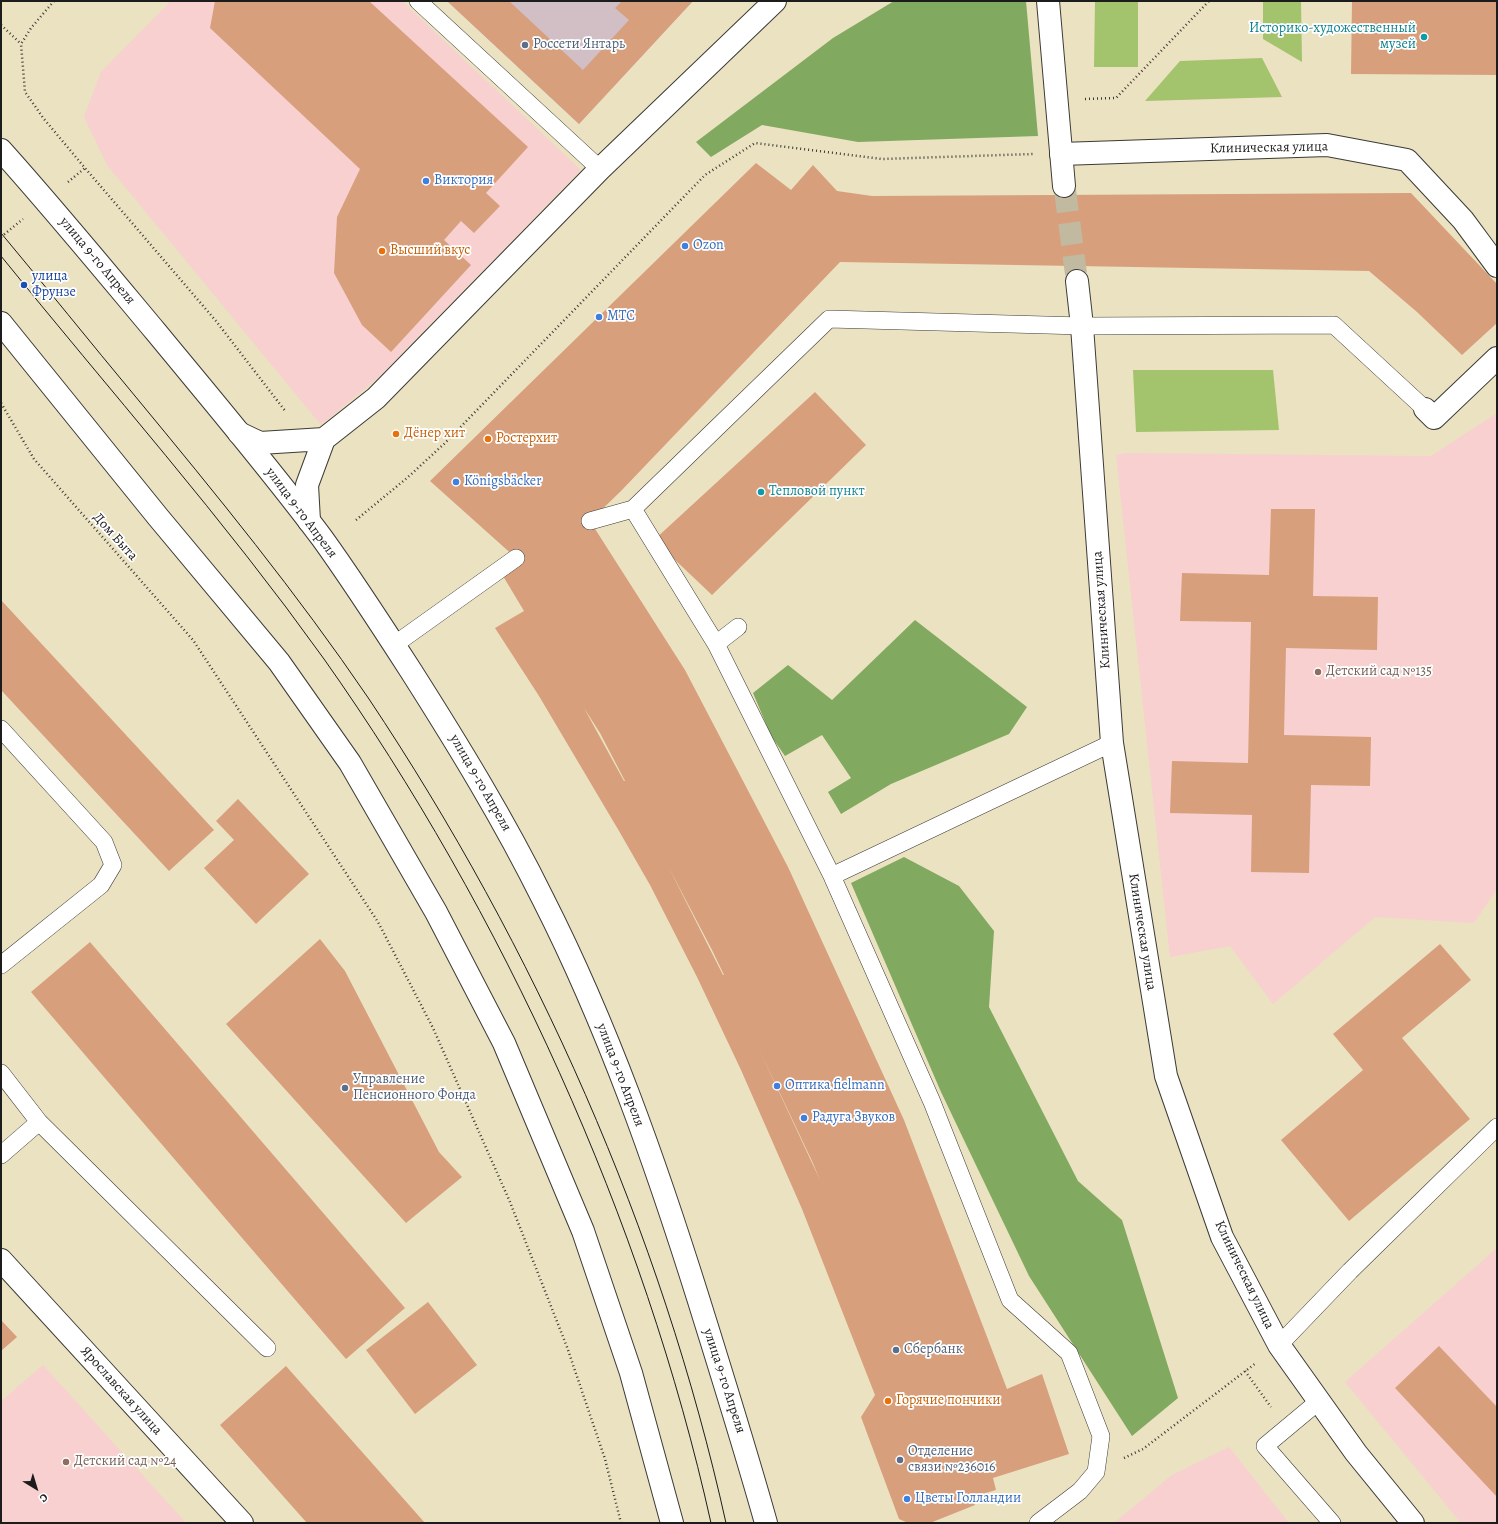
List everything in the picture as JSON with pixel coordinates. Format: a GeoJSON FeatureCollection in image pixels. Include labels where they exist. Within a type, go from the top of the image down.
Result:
{"type":"FeatureCollection","features":[{"type":"Feature","properties":{"kind":"street"},"geometry":{"type":"LineString","coordinates":[[239,433],[260,443],[316,439],[376,398],[600,169],[775,1]]}},
{"type":"Feature","properties":{"kind":"street"},"geometry":{"type":"LineString","coordinates":[[1048,1],[1065,188]]}},
{"type":"Feature","properties":{"kind":"street","name":"Клиническая улица"},"geometry":{"type":"LineString","coordinates":[[1061,154],[1327,146],[1407,160],[1463,220],[1497,266]]}},
{"type":"Feature","properties":{"kind":"street","name":"улица 9-го Апреля"},"geometry":{"type":"LineString","coordinates":[[1,150],[46,200],[239,433],[309,521],[394,645],[458,745],[502,820],[545,902],[615,1057],[671,1213],[743,1441],[766,1523]]}},
{"type":"Feature","properties":{"kind":"street","name":"Клиническая улица"},"geometry":{"type":"LineString","coordinates":[[1077,278],[1082,326],[1112,743],[1166,1076],[1222,1237],[1279,1345],[1356,1453],[1413,1523]]}},
{"type":"Feature","properties":{"kind":"street"},"geometry":{"type":"LineString","coordinates":[[1,323],[158,517],[279,662],[350,763],[436,912],[504,1042],[583,1231],[631,1373],[672,1523]]}},
{"type":"Feature","properties":{"kind":"street"},"geometry":{"type":"LineString","coordinates":[[1425,409],[1434,418],[1497,358]]}},
{"type":"Feature","properties":{"kind":"street"},"geometry":{"type":"LineString","coordinates":[[309,521],[307,485],[316,439]]}},
{"type":"Feature","properties":{"kind":"street","name":"Ярославская улица"},"geometry":{"type":"LineString","coordinates":[[1,1260],[242,1523]]}},
{"type":"Feature","properties":{"kind":"lane"},"geometry":{"type":"LineString","coordinates":[[418,1],[600,169]]}},
{"type":"Feature","properties":{"kind":"lane"},"geometry":{"type":"LineString","coordinates":[[590,521],[633,509],[828,319],[1082,326],[1334,325],[1425,409]]}},
{"type":"Feature","properties":{"kind":"lane"},"geometry":{"type":"LineString","coordinates":[[633,509],[716,644],[832,876],[932,1102],[1010,1300],[1068,1353],[1101,1436],[1096,1472],[1080,1491],[1038,1523]]}},
{"type":"Feature","properties":{"kind":"lane"},"geometry":{"type":"LineString","coordinates":[[394,645],[516,558]]}},
{"type":"Feature","properties":{"kind":"lane"},"geometry":{"type":"LineString","coordinates":[[716,644],[738,627]]}},
{"type":"Feature","properties":{"kind":"lane"},"geometry":{"type":"LineString","coordinates":[[1,729],[104,842],[113,864],[101,885],[1,965]]}},
{"type":"Feature","properties":{"kind":"lane"},"geometry":{"type":"LineString","coordinates":[[832,876],[1112,743]]}},
{"type":"Feature","properties":{"kind":"lane"},"geometry":{"type":"LineString","coordinates":[[1,1073],[39,1122],[267,1348]]}},
{"type":"Feature","properties":{"kind":"lane"},"geometry":{"type":"LineString","coordinates":[[1,1155],[39,1122]]}},
{"type":"Feature","properties":{"kind":"lane"},"geometry":{"type":"LineString","coordinates":[[1279,1345],[1350,1271],[1497,1127]]}},
{"type":"Feature","properties":{"kind":"lane"},"geometry":{"type":"LineString","coordinates":[[1319,1401],[1266,1446],[1332,1523]]}},
{"type":"Feature","properties":{"kind":"path"},"geometry":{"type":"LineString","coordinates":[[54,1],[31,28],[21,44],[25,92],[44,119],[316,439]]}},
{"type":"Feature","properties":{"kind":"path"},"geometry":{"type":"LineString","coordinates":[[1057,101],[1116,98],[1209,1]]}},
{"type":"Feature","properties":{"kind":"path"},"geometry":{"type":"LineString","coordinates":[[1,25],[21,44]]}},
{"type":"Feature","properties":{"kind":"path"},"geometry":{"type":"LineString","coordinates":[[356,520],[408,478],[444,444],[705,175],[755,143],[882,159],[1061,154]]}},
{"type":"Feature","properties":{"kind":"path","name":"Дом Быта"},"geometry":{"type":"LineString","coordinates":[[1,403],[34,459],[64,495],[152,592],[193,640],[374,916],[433,1028],[510,1202],[567,1347],[605,1459],[621,1523]]}},
{"type":"Feature","properties":{"kind":"path"},"geometry":{"type":"LineString","coordinates":[[1143,1449],[1279,1345]]}},
{"type":"Feature","properties":{"kind":"path"},"geometry":{"type":"LineString","coordinates":[[1244,1371],[1288,1428]]}},
{"type":"Feature","properties":{"kind":"shaded area"},"geometry":{"type":"Polygon","coordinates":[[[167,1],[402,1],[581,170],[378,378],[321,425],[107,165],[84,117],[101,72],[168,4],[167,1]]]}},
{"type":"Feature","properties":{"kind":"shaded area","name":"Россети Янтарь"},"geometry":{"type":"Polygon","coordinates":[[[447,1],[693,1],[579,124],[447,1]]]}},
{"type":"Feature","properties":{"kind":"shaded area","name":"Детский сад №135"},"geometry":{"type":"Polygon","coordinates":[[[1497,413],[1497,889],[1474,923],[1375,917],[1273,1004],[1230,946],[1170,957],[1116,455],[1126,453],[1431,456],[1497,413]]]}},
{"type":"Feature","properties":{"kind":"shaded area"},"geometry":{"type":"Polygon","coordinates":[[[1497,1248],[1497,1523],[1461,1523],[1345,1382],[1497,1248]]]}},
{"type":"Feature","properties":{"kind":"shaded area","name":"Детский сад №24"},"geometry":{"type":"Polygon","coordinates":[[[43,1365],[186,1523],[1,1523],[1,1401],[43,1365]]]}},
{"type":"Feature","properties":{"kind":"shaded area"},"geometry":{"type":"Polygon","coordinates":[[[1229,1447],[1289,1523],[1114,1523],[1172,1475],[1229,1447]]]}},
{"type":"Feature","properties":{"kind":"green space"},"geometry":{"type":"Polygon","coordinates":[[[894,1],[1026,1],[1038,136],[858,142],[762,125],[711,157],[696,142],[833,38],[894,1]]]}},
{"type":"Feature","properties":{"kind":"green space"},"geometry":{"type":"Polygon","coordinates":[[[1095,1],[1138,1],[1138,67],[1094,67],[1095,1]]]}},
{"type":"Feature","properties":{"kind":"green space"},"geometry":{"type":"Polygon","coordinates":[[[1263,1],[1301,1],[1302,62],[1263,39],[1263,1]]]}},
{"type":"Feature","properties":{"kind":"green space"},"geometry":{"type":"Polygon","coordinates":[[[1262,58],[1282,97],[1145,101],[1180,61],[1262,58]]]}},
{"type":"Feature","properties":{"kind":"green space"},"geometry":{"type":"Polygon","coordinates":[[[1133,370],[1273,370],[1279,430],[1136,432],[1133,370]]]}},
{"type":"Feature","properties":{"kind":"green space"},"geometry":{"type":"Polygon","coordinates":[[[915,620],[1027,707],[1009,734],[891,784],[841,814],[828,792],[851,778],[822,735],[785,756],[771,736],[753,693],[788,665],[832,700],[915,620]]]}},
{"type":"Feature","properties":{"kind":"green space"},"geometry":{"type":"Polygon","coordinates":[[[904,857],[959,886],[994,931],[989,1007],[1078,1181],[1122,1220],[1178,1398],[1132,1436],[1029,1276],[941,1092],[851,883],[904,857]]]}},
{"type":"Feature","properties":{"kind":"building","name":"Виктория"},"geometry":{"type":"Polygon","coordinates":[[[215,1],[369,1],[528,147],[486,193],[500,206],[474,233],[461,221],[444,240],[471,265],[391,352],[362,325],[334,273],[337,217],[360,169],[210,28],[215,1]]]}},
{"type":"Feature","properties":{"kind":"building","name":"Россети Янтарь"},"geometry":{"type":"Polygon","coordinates":[[[447,1],[509,1],[583,70],[629,20],[615,8],[622,1],[693,1],[579,124],[447,1]]]}},
{"type":"Feature","properties":{"kind":"building","name":"Историко-художественный музей"},"geometry":{"type":"Polygon","coordinates":[[[1352,1],[1497,1],[1497,75],[1351,74],[1352,1]]]}},
{"type":"Feature","properties":{"kind":"building"},"geometry":{"type":"Polygon","coordinates":[[[756,163],[791,190],[813,165],[837,191],[872,196],[1411,193],[1497,284],[1497,323],[1462,355],[1417,312],[1369,271],[840,262],[621,491],[590,521],[685,670],[788,867],[904,1120],[1007,1389],[1042,1374],[1069,1454],[993,1478],[996,1490],[972,1497],[975,1505],[930,1523],[908,1523],[899,1519],[861,1417],[875,1395],[802,1209],[741,1070],[697,977],[650,885],[539,696],[495,628],[524,611],[503,576],[516,558],[430,481],[756,163]],[[584,708],[624,781],[625,781],[600,733],[584,708]],[[668,866],[723,975],[712,950],[668,866]],[[758,1047],[820,1180],[812,1161],[758,1047]]]}},
{"type":"Feature","properties":{"kind":"building","name":"Тепловой пункт"},"geometry":{"type":"Polygon","coordinates":[[[815,392],[866,445],[712,595],[654,540],[815,392]]]}},
{"type":"Feature","properties":{"kind":"building"},"geometry":{"type":"Polygon","coordinates":[[[1271,509],[1315,509],[1313,596],[1378,597],[1377,650],[1286,648],[1284,735],[1371,737],[1370,786],[1311,785],[1309,873],[1251,872],[1252,815],[1170,813],[1172,761],[1248,763],[1251,622],[1180,621],[1182,573],[1269,575],[1271,509]]]}},
{"type":"Feature","properties":{"kind":"building"},"geometry":{"type":"Polygon","coordinates":[[[1,600],[214,830],[169,871],[1,690],[1,600]]]}},
{"type":"Feature","properties":{"kind":"building"},"geometry":{"type":"Polygon","coordinates":[[[238,799],[309,874],[256,924],[204,868],[234,840],[216,821],[238,799]]]}},
{"type":"Feature","properties":{"kind":"building","name":"Управление Пенсионного Фонда"},"geometry":{"type":"Polygon","coordinates":[[[320,939],[345,971],[439,1152],[462,1177],[406,1223],[226,1024],[320,939]]]}},
{"type":"Feature","properties":{"kind":"building"},"geometry":{"type":"Polygon","coordinates":[[[90,942],[405,1308],[346,1359],[31,992],[90,942]]]}},
{"type":"Feature","properties":{"kind":"building"},"geometry":{"type":"Polygon","coordinates":[[[1440,944],[1471,980],[1402,1038],[1470,1119],[1349,1221],[1281,1140],[1363,1070],[1333,1034],[1440,944]]]}},
{"type":"Feature","properties":{"kind":"building"},"geometry":{"type":"Polygon","coordinates":[[[428,1302],[477,1365],[415,1414],[366,1350],[428,1302]]]}},
{"type":"Feature","properties":{"kind":"building"},"geometry":{"type":"Polygon","coordinates":[[[1,1320],[17,1337],[1,1351],[1,1320]]]}},
{"type":"Feature","properties":{"kind":"building"},"geometry":{"type":"Polygon","coordinates":[[[1439,1346],[1497,1407],[1497,1497],[1395,1388],[1439,1346]]]}},
{"type":"Feature","properties":{"kind":"building"},"geometry":{"type":"Polygon","coordinates":[[[286,1366],[425,1523],[307,1523],[220,1425],[286,1366]]]}},
{"type":"Feature","properties":{"kind":"tunnel"},"geometry":{"type":"LineString","coordinates":[[1065,190],[1076,274]]}},
{"type":"Feature","properties":{"kind":"tram line"},"geometry":{"type":"LineString","coordinates":[[1,233],[226,507],[285,582],[369,699],[429,794],[486,892],[538,992],[585,1094],[628,1199],[666,1306],[699,1414],[726,1523]]}},
{"type":"Feature","properties":{"kind":"tram line"},"geometry":{"type":"LineString","coordinates":[[1,256],[166,455],[286,607],[324,659],[389,756],[451,858],[507,964],[560,1073],[606,1184],[647,1296],[682,1410],[711,1523]]}},
{"type":"Feature","properties":{"kind":"place","name":"Историко-художественный музей"},"geometry":{"type":"Point","coordinates":[1424,37]}},
{"type":"Feature","properties":{"kind":"place","name":"Россети Янтарь"},"geometry":{"type":"Point","coordinates":[525,45]}},
{"type":"Feature","properties":{"kind":"place","name":"Виктория"},"geometry":{"type":"Point","coordinates":[426,181]}},
{"type":"Feature","properties":{"kind":"place","name":"Ozon"},"geometry":{"type":"Point","coordinates":[685,246]}},
{"type":"Feature","properties":{"kind":"place","name":"Высший вкус"},"geometry":{"type":"Point","coordinates":[382,251]}},
{"type":"Feature","properties":{"kind":"place","name":"улица Фрунзе"},"geometry":{"type":"Point","coordinates":[24,285]}},
{"type":"Feature","properties":{"kind":"place","name":"МТС"},"geometry":{"type":"Point","coordinates":[599,317]}},
{"type":"Feature","properties":{"kind":"place","name":"Дёнер хит"},"geometry":{"type":"Point","coordinates":[396,434]}},
{"type":"Feature","properties":{"kind":"place","name":"Ростерхит"},"geometry":{"type":"Point","coordinates":[488,439]}},
{"type":"Feature","properties":{"kind":"place","name":"Königsbäcker"},"geometry":{"type":"Point","coordinates":[456,482]}},
{"type":"Feature","properties":{"kind":"place","name":"Тепловой пункт"},"geometry":{"type":"Point","coordinates":[761,492]}},
{"type":"Feature","properties":{"kind":"place","name":"Детский сад №135"},"geometry":{"type":"Point","coordinates":[1318,672]}},
{"type":"Feature","properties":{"kind":"place","name":"Оптика fielmann"},"geometry":{"type":"Point","coordinates":[777,1086]}},
{"type":"Feature","properties":{"kind":"place","name":"Управление Пенсионного Фонда"},"geometry":{"type":"Point","coordinates":[345,1088]}},
{"type":"Feature","properties":{"kind":"place","name":"Радуга Звуков"},"geometry":{"type":"Point","coordinates":[804,1118]}},
{"type":"Feature","properties":{"kind":"place","name":"Сбербанк"},"geometry":{"type":"Point","coordinates":[896,1350]}},
{"type":"Feature","properties":{"kind":"place","name":"Горячие пончики"},"geometry":{"type":"Point","coordinates":[888,1401]}},
{"type":"Feature","properties":{"kind":"place","name":"Отделение связи №236016"},"geometry":{"type":"Point","coordinates":[900,1460]}},
{"type":"Feature","properties":{"kind":"place","name":"Детский сад №24"},"geometry":{"type":"Point","coordinates":[66,1462]}},
{"type":"Feature","properties":{"kind":"place","name":"Цветы Голландии"},"geometry":{"type":"Point","coordinates":[907,1499]}}]}
